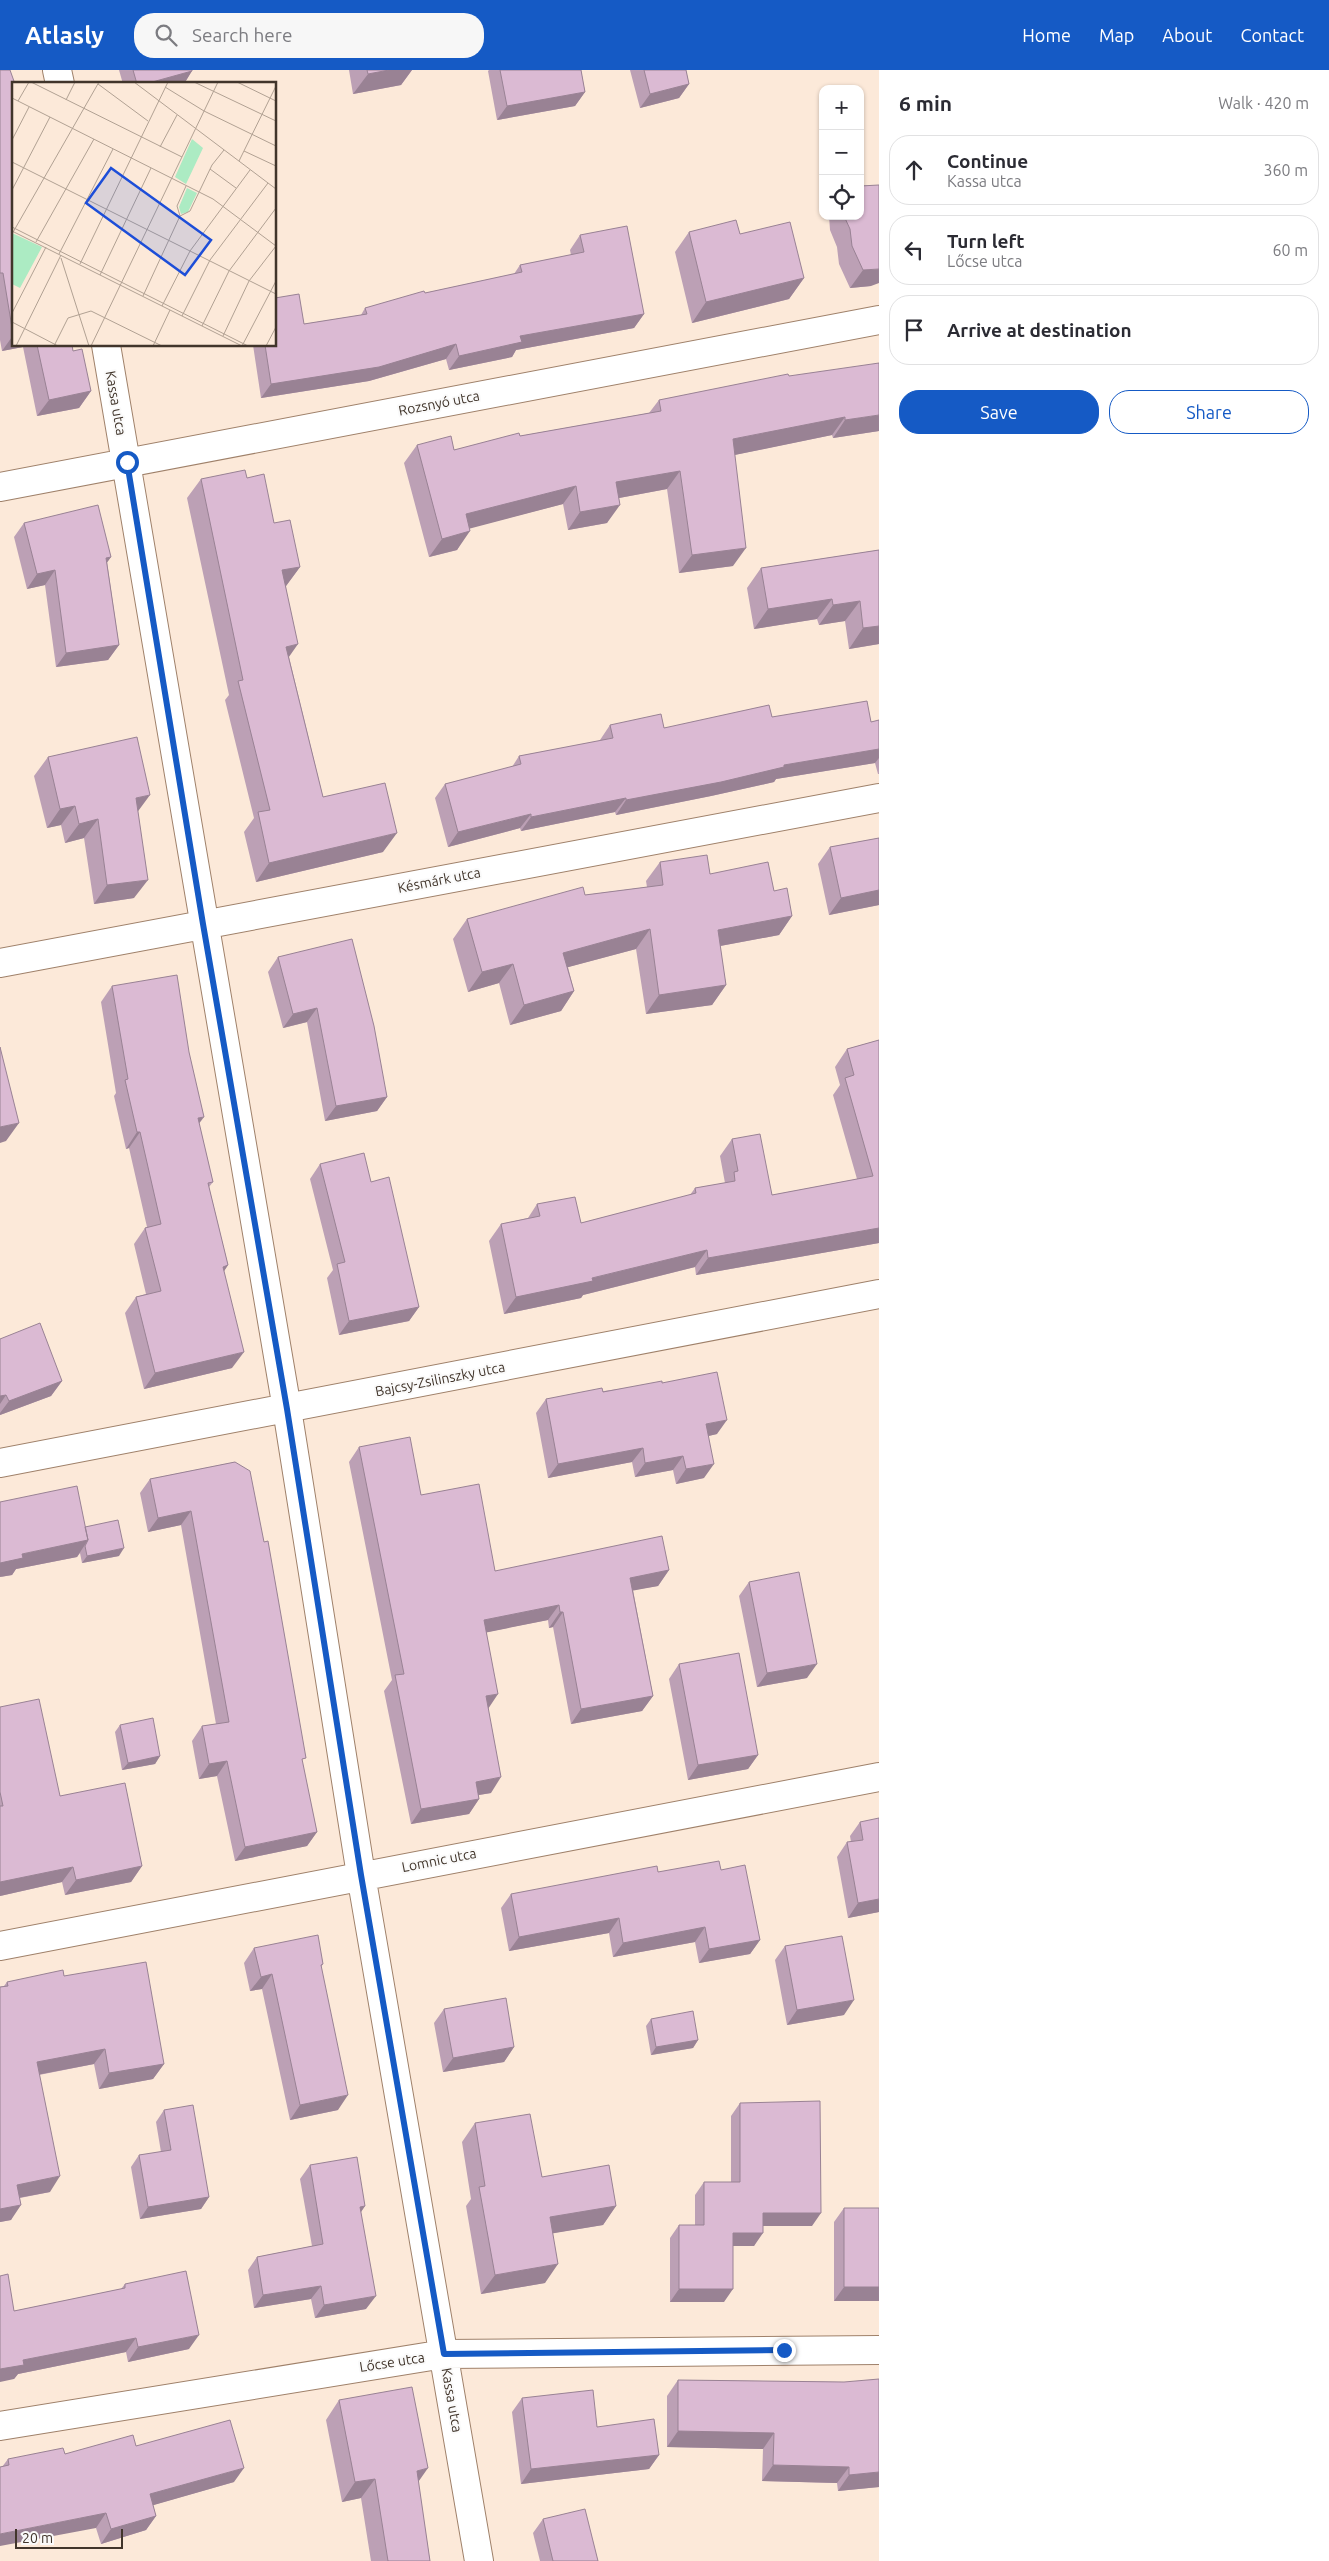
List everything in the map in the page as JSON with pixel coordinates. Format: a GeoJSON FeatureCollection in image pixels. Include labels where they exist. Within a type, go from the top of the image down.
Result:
{"type":"FeatureCollection","features":[{"type":"Feature","properties":{"kind":"street","name":"Rozsnyó utca"},"geometry":{"type":"LineString","coordinates":[[0,487],[879,320]]}},
{"type":"Feature","properties":{"kind":"street","name":"Kassa utca"},"geometry":{"type":"LineString","coordinates":[[106,346],[287,1409],[361,1875],[479,2561]]}},
{"type":"Feature","properties":{"kind":"street","name":"Késmárk utca"},"geometry":{"type":"LineString","coordinates":[[0,963],[879,798]]}},
{"type":"Feature","properties":{"kind":"street","name":"Bajcsy-Zsilinszky utca"},"geometry":{"type":"LineString","coordinates":[[0,1463],[879,1294]]}},
{"type":"Feature","properties":{"kind":"street","name":"Lomnic utca"},"geometry":{"type":"LineString","coordinates":[[0,1946],[361,1875],[879,1777]]}},
{"type":"Feature","properties":{"kind":"street","name":"Lőcse utca"},"geometry":{"type":"LineString","coordinates":[[0,2426],[444,2354],[879,2350]]}},
{"type":"Feature","properties":{"kind":"building"},"geometry":{"type":"Polygon","coordinates":[[[0,70],[10,70],[14,82],[12,82],[12,328],[3,273],[0,273],[0,70]]]}},
{"type":"Feature","properties":{"kind":"building"},"geometry":{"type":"Polygon","coordinates":[[[133,70],[192,70],[152,82],[136,82],[133,70]]]}},
{"type":"Feature","properties":{"kind":"building"},"geometry":{"type":"Polygon","coordinates":[[[367,70],[389,70],[368,74],[367,70]]]}},
{"type":"Feature","properties":{"kind":"building"},"geometry":{"type":"Polygon","coordinates":[[[500,70],[581,70],[585,92],[507,106],[500,70]]]}},
{"type":"Feature","properties":{"kind":"building"},"geometry":{"type":"Polygon","coordinates":[[[644,70],[686,70],[689,84],[650,94],[644,70]]]}},
{"type":"Feature","properties":{"kind":"building"},"geometry":{"type":"Polygon","coordinates":[[[879,185],[879,269],[863,270],[852,246],[850,229],[846,220],[864,220],[864,186],[879,185]]]}},
{"type":"Feature","properties":{"kind":"building"},"geometry":{"type":"Polygon","coordinates":[[[736,220],[740,234],[790,222],[804,278],[706,302],[689,232],[736,220]]]}},
{"type":"Feature","properties":{"kind":"building"},"geometry":{"type":"Polygon","coordinates":[[[627,226],[644,314],[520,336],[522,342],[459,356],[456,344],[379,367],[271,384],[265,346],[276,346],[276,298],[299,294],[304,324],[367,314],[365,308],[424,291],[425,293],[522,272],[520,265],[584,252],[580,235],[627,226]]]}},
{"type":"Feature","properties":{"kind":"building"},"geometry":{"type":"Polygon","coordinates":[[[37,346],[72,346],[73,351],[82,349],[91,391],[49,400],[37,346]]]}},
{"type":"Feature","properties":{"kind":"building"},"geometry":{"type":"Polygon","coordinates":[[[879,363],[879,415],[845,420],[845,417],[733,439],[746,548],[692,555],[680,471],[616,482],[620,505],[580,512],[576,486],[466,514],[470,531],[442,539],[417,445],[451,436],[454,450],[519,433],[520,436],[661,411],[659,400],[788,374],[789,376],[879,363]]]}},
{"type":"Feature","properties":{"kind":"building"},"geometry":{"type":"Polygon","coordinates":[[[245,470],[247,478],[264,474],[274,523],[290,520],[300,567],[282,570],[298,644],[286,647],[323,797],[385,783],[397,833],[269,863],[258,812],[270,810],[238,681],[243,680],[201,479],[245,470]]]}},
{"type":"Feature","properties":{"kind":"building"},"geometry":{"type":"Polygon","coordinates":[[[98,505],[111,557],[106,558],[119,645],[66,653],[55,570],[37,574],[24,523],[98,505]]]}},
{"type":"Feature","properties":{"kind":"building"},"geometry":{"type":"Polygon","coordinates":[[[879,550],[879,626],[863,628],[860,601],[833,605],[832,599],[768,609],[761,568],[879,550]]]}},
{"type":"Feature","properties":{"kind":"building"},"geometry":{"type":"Polygon","coordinates":[[[867,701],[871,722],[879,720],[879,749],[784,765],[784,767],[721,782],[531,817],[531,814],[458,832],[445,784],[521,764],[519,756],[613,738],[610,725],[661,714],[664,728],[769,705],[772,717],[867,701]]]}},
{"type":"Feature","properties":{"kind":"building"},"geometry":{"type":"Polygon","coordinates":[[[137,737],[150,795],[136,798],[148,880],[107,885],[98,819],[79,824],[75,806],[60,809],[48,757],[137,737]]]}},
{"type":"Feature","properties":{"kind":"building"},"geometry":{"type":"Polygon","coordinates":[[[879,838],[879,890],[841,898],[830,847],[879,838]]]}},
{"type":"Feature","properties":{"kind":"building"},"geometry":{"type":"Polygon","coordinates":[[[707,855],[710,874],[768,862],[774,891],[787,888],[792,916],[718,930],[726,985],[659,995],[650,929],[563,953],[574,991],[524,1005],[513,964],[482,972],[467,919],[583,887],[585,895],[663,885],[660,862],[707,855]]]}},
{"type":"Feature","properties":{"kind":"building"},"geometry":{"type":"Polygon","coordinates":[[[352,939],[374,1026],[387,1097],[336,1106],[317,1008],[293,1014],[278,957],[352,939]]]}},
{"type":"Feature","properties":{"kind":"building"},"geometry":{"type":"Polygon","coordinates":[[[177,975],[189,1052],[204,1117],[198,1118],[213,1182],[208,1183],[228,1265],[223,1267],[244,1352],[155,1373],[136,1297],[161,1291],[145,1228],[161,1224],[140,1132],[137,1132],[125,1080],[128,1079],[112,986],[177,975]]]}},
{"type":"Feature","properties":{"kind":"building"},"geometry":{"type":"Polygon","coordinates":[[[879,1040],[879,1228],[708,1258],[707,1250],[592,1278],[593,1281],[516,1297],[501,1224],[540,1216],[537,1204],[575,1197],[581,1223],[696,1193],[695,1188],[735,1181],[734,1172],[738,1171],[732,1139],[760,1134],[772,1195],[873,1176],[845,1078],[854,1075],[847,1049],[879,1040]]]}},
{"type":"Feature","properties":{"kind":"building"},"geometry":{"type":"Polygon","coordinates":[[[0,1047],[19,1123],[0,1127],[0,1047]]]}},
{"type":"Feature","properties":{"kind":"building"},"geometry":{"type":"Polygon","coordinates":[[[364,1153],[371,1182],[389,1177],[419,1307],[349,1321],[337,1264],[345,1262],[320,1164],[364,1153]]]}},
{"type":"Feature","properties":{"kind":"building"},"geometry":{"type":"Polygon","coordinates":[[[40,1323],[62,1381],[9,1401],[6,1395],[0,1396],[0,1339],[40,1323]]]}},
{"type":"Feature","properties":{"kind":"building"},"geometry":{"type":"Polygon","coordinates":[[[717,1372],[727,1420],[706,1424],[714,1464],[686,1469],[683,1456],[645,1463],[643,1448],[558,1464],[546,1399],[602,1388],[603,1392],[662,1381],[662,1383],[717,1372]]]}},
{"type":"Feature","properties":{"kind":"building"},"geometry":{"type":"Polygon","coordinates":[[[410,1437],[421,1495],[479,1484],[495,1571],[662,1536],[669,1570],[630,1578],[653,1696],[581,1709],[563,1612],[560,1612],[559,1605],[484,1620],[498,1694],[486,1696],[501,1777],[476,1782],[479,1799],[421,1809],[395,1675],[404,1674],[359,1447],[410,1437]]]}},
{"type":"Feature","properties":{"kind":"building"},"geometry":{"type":"Polygon","coordinates":[[[235,1462],[250,1471],[264,1542],[268,1541],[306,1758],[302,1759],[317,1832],[245,1847],[227,1761],[209,1764],[202,1726],[229,1722],[191,1511],[158,1518],[150,1479],[235,1462]]]}},
{"type":"Feature","properties":{"kind":"building"},"geometry":{"type":"Polygon","coordinates":[[[77,1486],[88,1540],[22,1554],[23,1558],[0,1563],[0,1502],[77,1486]]]}},
{"type":"Feature","properties":{"kind":"building"},"geometry":{"type":"Polygon","coordinates":[[[118,1520],[124,1548],[87,1556],[85,1546],[88,1540],[85,1527],[118,1520]]]}},
{"type":"Feature","properties":{"kind":"building"},"geometry":{"type":"Polygon","coordinates":[[[799,1572],[817,1664],[767,1673],[749,1582],[799,1572]]]}},
{"type":"Feature","properties":{"kind":"building"},"geometry":{"type":"Polygon","coordinates":[[[739,1653],[758,1755],[698,1765],[679,1664],[739,1653]]]}},
{"type":"Feature","properties":{"kind":"building"},"geometry":{"type":"Polygon","coordinates":[[[39,1699],[60,1796],[125,1783],[142,1866],[76,1880],[73,1867],[0,1882],[0,1806],[3,1806],[0,1792],[0,1707],[39,1699]]]}},
{"type":"Feature","properties":{"kind":"building"},"geometry":{"type":"Polygon","coordinates":[[[153,1718],[160,1756],[128,1763],[120,1725],[153,1718]]]}},
{"type":"Feature","properties":{"kind":"building"},"geometry":{"type":"Polygon","coordinates":[[[879,1818],[879,1899],[858,1903],[847,1842],[863,1840],[860,1822],[879,1818]]]}},
{"type":"Feature","properties":{"kind":"building"},"geometry":{"type":"Polygon","coordinates":[[[719,1861],[721,1870],[745,1865],[760,1940],[709,1949],[705,1927],[623,1943],[619,1918],[519,1937],[511,1894],[657,1866],[658,1872],[719,1861]]]}},
{"type":"Feature","properties":{"kind":"building"},"geometry":{"type":"Polygon","coordinates":[[[318,1935],[323,1964],[321,1965],[348,2095],[300,2105],[272,1974],[261,1977],[254,1948],[318,1935]]]}},
{"type":"Feature","properties":{"kind":"building"},"geometry":{"type":"Polygon","coordinates":[[[842,1936],[854,2000],[797,2010],[785,1946],[842,1936]]]}},
{"type":"Feature","properties":{"kind":"building"},"geometry":{"type":"Polygon","coordinates":[[[146,1962],[164,2064],[109,2073],[105,2049],[37,2062],[60,2176],[17,2185],[21,2205],[0,2209],[0,1987],[8,1986],[7,1982],[63,1970],[64,1976],[146,1962]]]}},
{"type":"Feature","properties":{"kind":"building"},"geometry":{"type":"Polygon","coordinates":[[[506,1998],[514,2047],[453,2058],[444,2009],[506,1998]]]}},
{"type":"Feature","properties":{"kind":"building"},"geometry":{"type":"Polygon","coordinates":[[[693,2011],[698,2040],[656,2047],[651,2019],[693,2011]]]}},
{"type":"Feature","properties":{"kind":"building"},"geometry":{"type":"Polygon","coordinates":[[[820,2101],[821,2213],[763,2213],[763,2233],[733,2233],[733,2289],[679,2289],[679,2225],[704,2225],[704,2182],[740,2182],[740,2103],[820,2101]]]}},
{"type":"Feature","properties":{"kind":"building"},"geometry":{"type":"Polygon","coordinates":[[[193,2105],[209,2197],[148,2207],[139,2155],[171,2150],[164,2110],[193,2105]]]}},
{"type":"Feature","properties":{"kind":"building"},"geometry":{"type":"Polygon","coordinates":[[[530,2114],[542,2177],[609,2165],[616,2206],[550,2217],[558,2264],[495,2275],[479,2187],[485,2186],[475,2123],[530,2114]]]}},
{"type":"Feature","properties":{"kind":"building"},"geometry":{"type":"Polygon","coordinates":[[[357,2157],[365,2206],[360,2207],[376,2296],[324,2305],[321,2286],[263,2295],[257,2257],[323,2244],[310,2165],[357,2157]]]}},
{"type":"Feature","properties":{"kind":"building"},"geometry":{"type":"Polygon","coordinates":[[[844,2208],[879,2208],[879,2287],[844,2287],[844,2208]]]}},
{"type":"Feature","properties":{"kind":"building"},"geometry":{"type":"Polygon","coordinates":[[[186,2271],[199,2335],[138,2347],[136,2338],[23,2360],[24,2365],[0,2369],[0,2276],[8,2274],[14,2311],[125,2288],[125,2284],[186,2271]]]}},
{"type":"Feature","properties":{"kind":"building"},"geometry":{"type":"Polygon","coordinates":[[[879,2379],[879,2472],[849,2475],[849,2467],[773,2465],[774,2433],[678,2431],[678,2380],[844,2382],[879,2379]]]}},
{"type":"Feature","properties":{"kind":"building"},"geometry":{"type":"Polygon","coordinates":[[[412,2387],[428,2468],[417,2471],[430,2561],[388,2561],[375,2479],[355,2482],[339,2400],[412,2387]]]}},
{"type":"Feature","properties":{"kind":"building"},"geometry":{"type":"Polygon","coordinates":[[[593,2390],[597,2427],[654,2419],[659,2455],[531,2469],[522,2398],[593,2390]]]}},
{"type":"Feature","properties":{"kind":"building"},"geometry":{"type":"Polygon","coordinates":[[[230,2420],[244,2468],[150,2494],[156,2516],[111,2529],[106,2513],[0,2534],[0,2467],[9,2465],[8,2459],[63,2448],[65,2454],[133,2435],[136,2446],[230,2420]]]}},
{"type":"Feature","properties":{"kind":"building"},"geometry":{"type":"Polygon","coordinates":[[[585,2509],[598,2561],[553,2561],[543,2519],[585,2509]]]}},
{"type":"Feature","properties":{"kind":"route"},"geometry":{"type":"LineString","coordinates":[[127,462],[203,924],[287,1409],[361,1875],[444,2354],[784,2350]]}}]}
